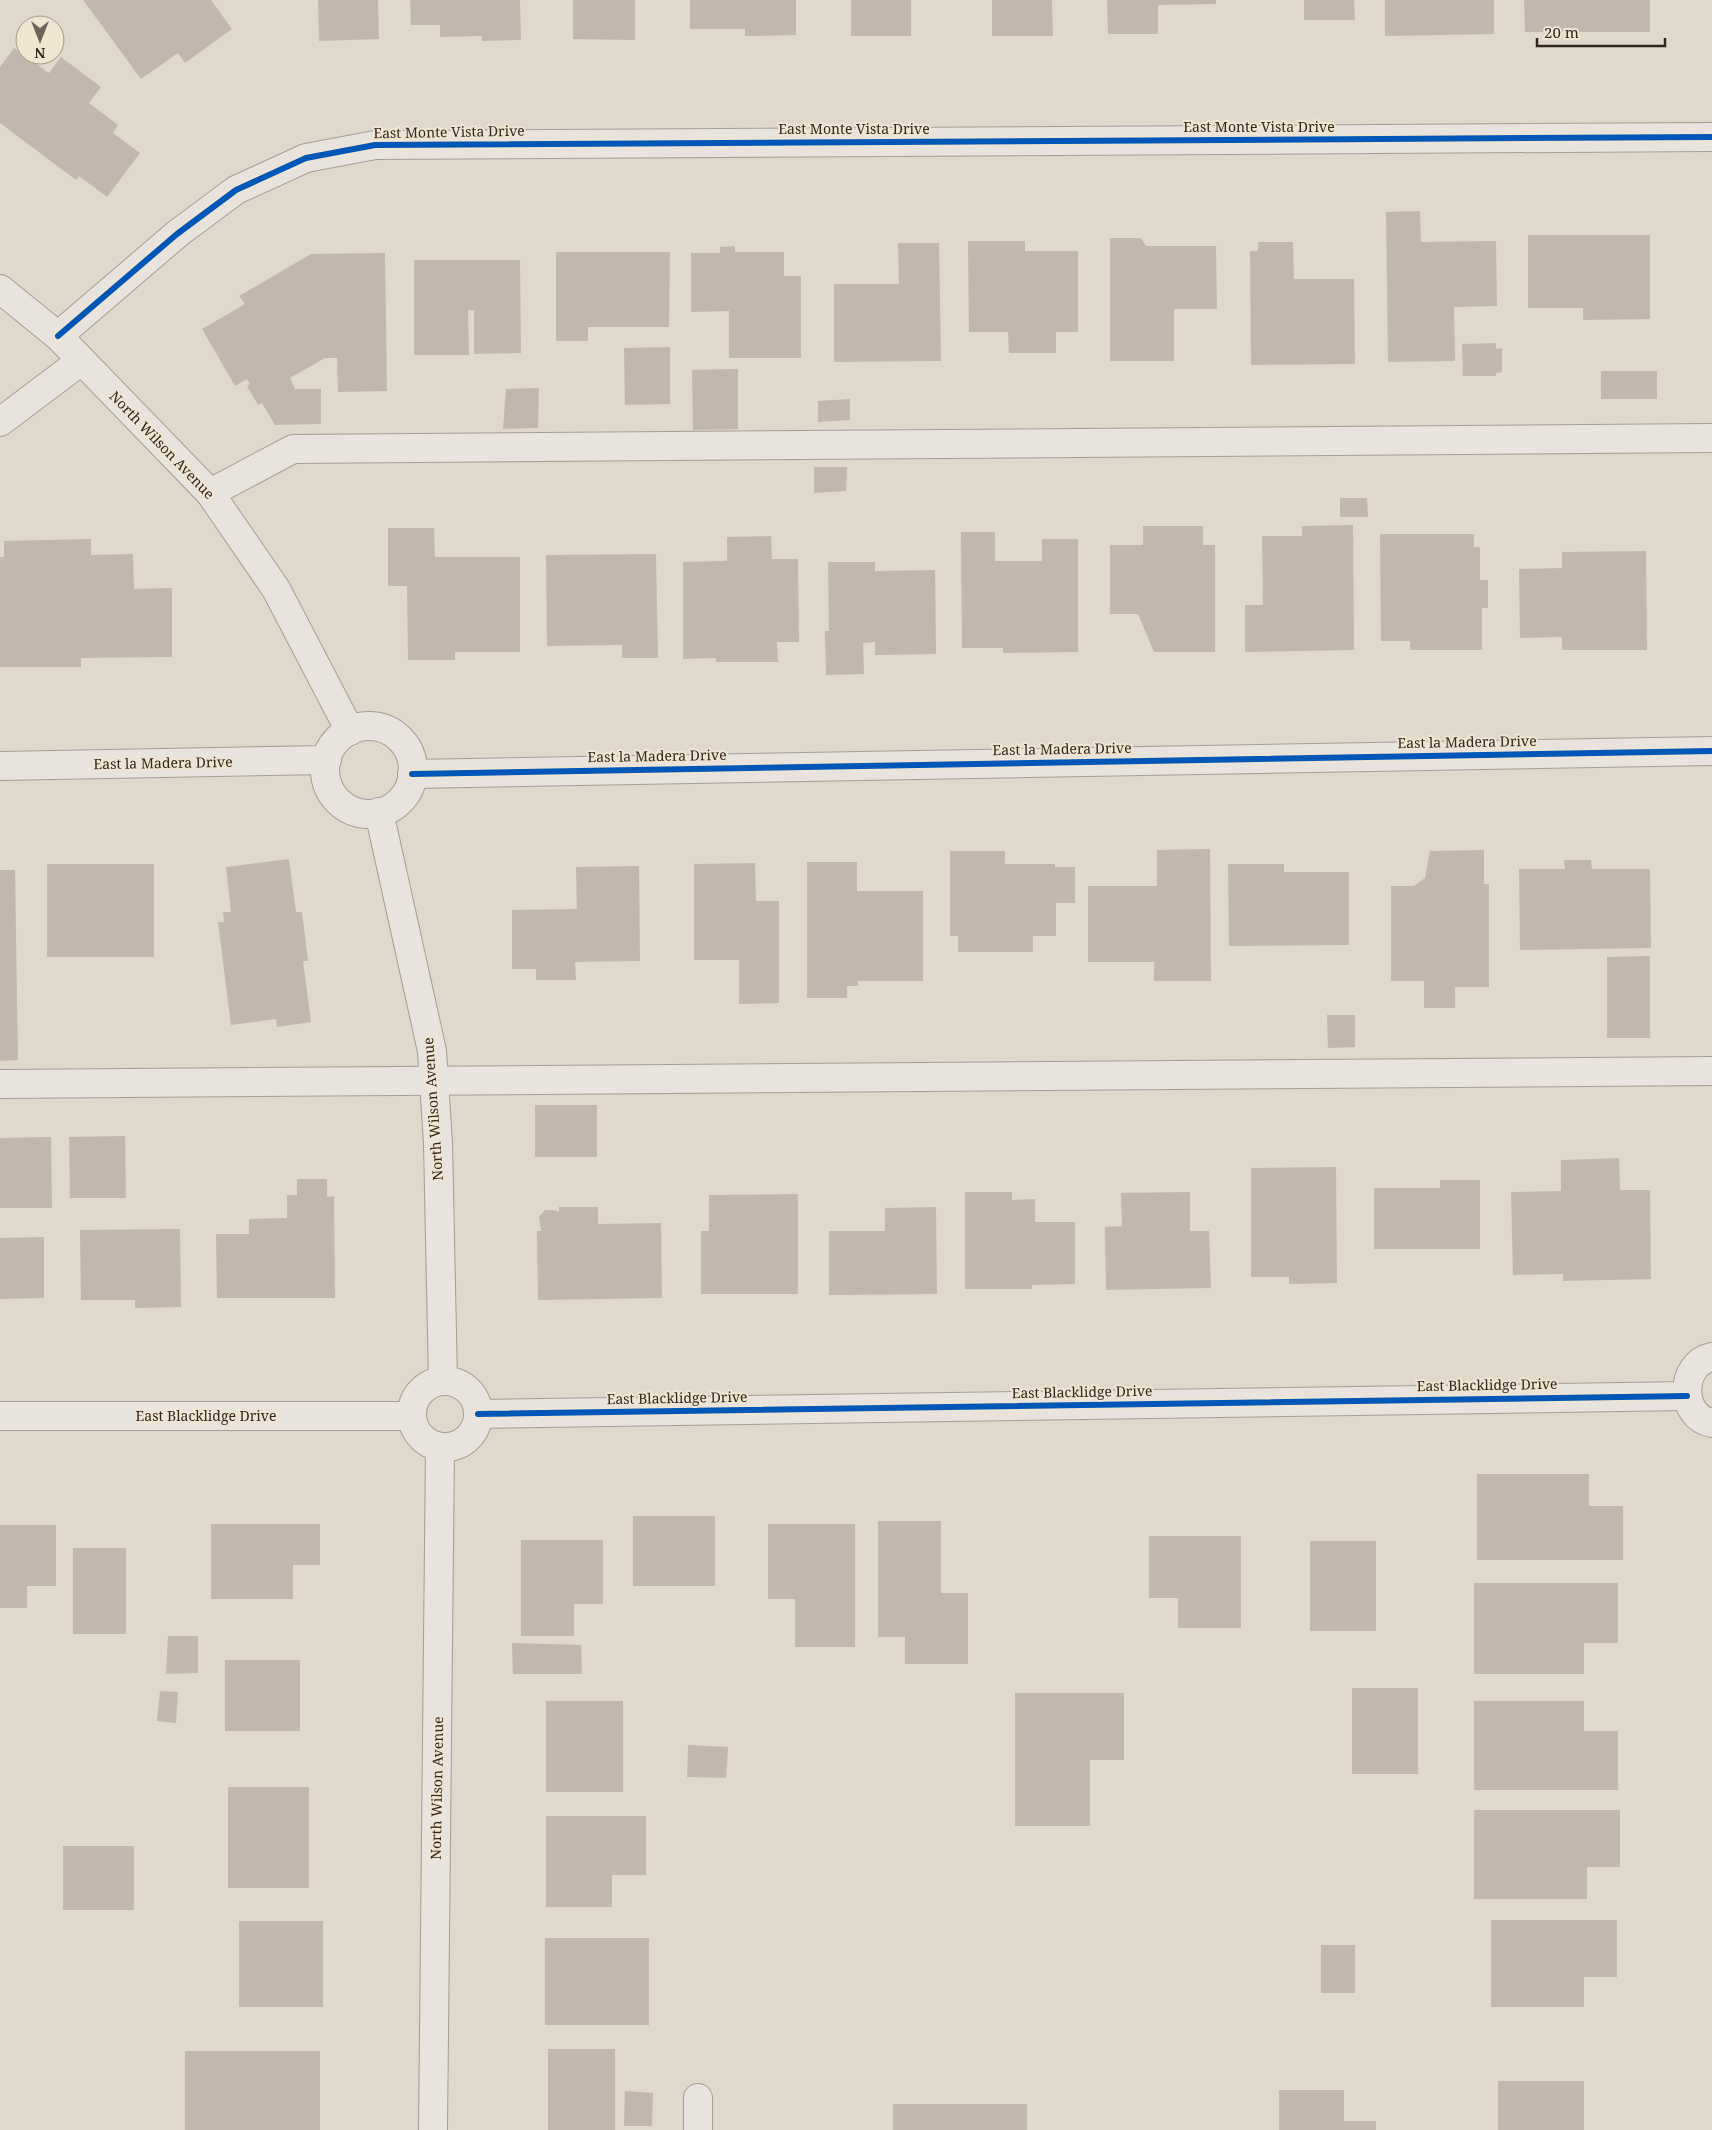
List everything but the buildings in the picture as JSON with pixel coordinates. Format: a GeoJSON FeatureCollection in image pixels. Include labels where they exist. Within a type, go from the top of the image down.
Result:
{"type":"FeatureCollection","features":[{"type":"Feature","properties":{"kind":"street","name":"East Monte Vista Drive"},"geometry":{"type":"LineString","coordinates":[[58,336],[177,234],[236,190],[306,158],[375,145],[1712,137]]}},
{"type":"Feature","properties":{"kind":"street","name":"North Wilson Avenue"},"geometry":{"type":"LineString","coordinates":[[0,289],[58,336],[210,494],[276,589],[350,731]]}},
{"type":"Feature","properties":{"kind":"street"},"geometry":{"type":"LineString","coordinates":[[0,422],[82,361]]}},
{"type":"Feature","properties":{"kind":"street"},"geometry":{"type":"LineString","coordinates":[[210,494],[293,449],[1712,438]]}},
{"type":"Feature","properties":{"kind":"street"},"geometry":{"type":"LineString","coordinates":[[364,726],[379,727],[393,734],[409,753],[412,774],[408,789],[399,802],[379,812],[357,812],[344,806],[333,796],[326,782],[329,752],[337,740],[350,731],[364,726]]}},
{"type":"Feature","properties":{"kind":"street","name":"East la Madera Drive"},"geometry":{"type":"LineString","coordinates":[[412,774],[1712,751]]}},
{"type":"Feature","properties":{"kind":"street","name":"East la Madera Drive"},"geometry":{"type":"LineString","coordinates":[[0,766],[327,760]]}},
{"type":"Feature","properties":{"kind":"street","name":"North Wilson Avenue"},"geometry":{"type":"LineString","coordinates":[[379,812],[432,1051],[438,1143],[444,1381]]}},
{"type":"Feature","properties":{"kind":"street"},"geometry":{"type":"LineString","coordinates":[[0,1084],[1712,1071]]}},
{"type":"Feature","properties":{"kind":"street"},"geometry":{"type":"LineString","coordinates":[[1712,1358],[1698,1364],[1690,1374],[1687,1384],[1687,1396],[1690,1407],[1698,1416],[1712,1423]]}},
{"type":"Feature","properties":{"kind":"street"},"geometry":{"type":"LineString","coordinates":[[444,1381],[459,1384],[469,1390],[475,1400],[478,1414],[478,1422],[473,1433],[466,1440],[455,1446],[440,1447],[423,1439],[416,1431],[412,1416],[415,1400],[420,1392],[428,1385],[444,1381]]}},
{"type":"Feature","properties":{"kind":"street","name":"East Blacklidge Drive"},"geometry":{"type":"LineString","coordinates":[[478,1414],[1687,1396]]}},
{"type":"Feature","properties":{"kind":"street","name":"East Blacklidge Drive"},"geometry":{"type":"LineString","coordinates":[[0,1416],[412,1416]]}},
{"type":"Feature","properties":{"kind":"street","name":"North Wilson Avenue"},"geometry":{"type":"LineString","coordinates":[[433,2130],[440,1447]]}},
{"type":"Feature","properties":{"kind":"street"},"geometry":{"type":"LineString","coordinates":[[698,2098],[698,2130]]}},
{"type":"Feature","properties":{"kind":"cycle path"},"geometry":{"type":"LineString","coordinates":[[58,336],[177,234],[236,190],[306,158],[375,145],[1712,137]]}},
{"type":"Feature","properties":{"kind":"cycle path"},"geometry":{"type":"LineString","coordinates":[[412,774],[1712,751]]}},
{"type":"Feature","properties":{"kind":"cycle path"},"geometry":{"type":"LineString","coordinates":[[478,1414],[1687,1396]]}}]}
